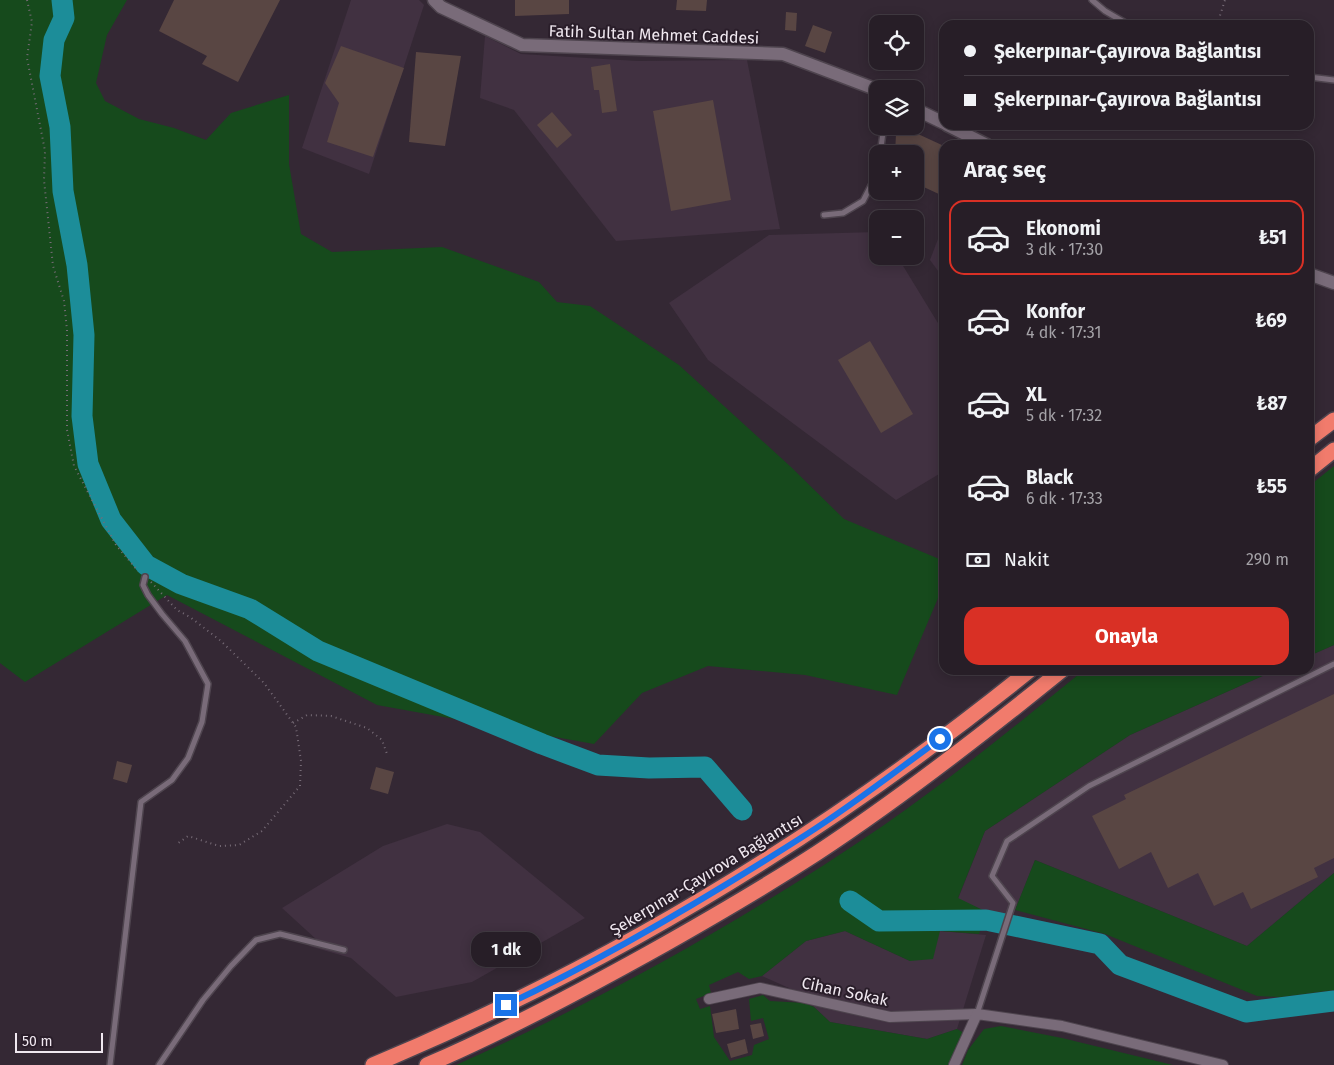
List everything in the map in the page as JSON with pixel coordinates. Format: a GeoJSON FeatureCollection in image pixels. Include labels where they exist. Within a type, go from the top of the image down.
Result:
{"type":"FeatureCollection","features":[{"type":"Feature","properties":{"kind":"highway"},"geometry":{"type":"LineString","coordinates":[[1314,435],[1334,420]]}},
{"type":"Feature","properties":{"kind":"highway"},"geometry":{"type":"LineString","coordinates":[[1314,466],[1334,450]]}},
{"type":"Feature","properties":{"kind":"highway","name":"Şekerpınar-Çayırova Bağlantısı"},"geometry":{"type":"LineString","coordinates":[[373,1065],[425,1044],[540,989],[605,955],[711,893],[808,834],[871,790],[1023,675]]}},
{"type":"Feature","properties":{"kind":"highway"},"geometry":{"type":"LineString","coordinates":[[427,1065],[549,1006],[617,970],[718,914],[818,852],[981,735],[1056,675]]}},
{"type":"Feature","properties":{"kind":"street","name":"Fatih Sultan Mehmet Caddesi"},"geometry":{"type":"LineString","coordinates":[[434,0],[441,7],[522,45],[783,54],[869,87]]}},
{"type":"Feature","properties":{"kind":"street"},"geometry":{"type":"LineString","coordinates":[[924,113],[939,121]]}},
{"type":"Feature","properties":{"kind":"street"},"geometry":{"type":"LineString","coordinates":[[957,130],[977,140]]}},
{"type":"Feature","properties":{"kind":"street"},"geometry":{"type":"LineString","coordinates":[[1314,276],[1334,283]]}},
{"type":"Feature","properties":{"kind":"street","name":"Cihan Sokak"},"geometry":{"type":"LineString","coordinates":[[709,999],[760,988],[890,1017],[977,1014],[1062,1026],[1223,1065]]}},
{"type":"Feature","properties":{"kind":"street"},"geometry":{"type":"LineString","coordinates":[[954,1065],[977,1014]]}},
{"type":"Feature","properties":{"kind":"lane"},"geometry":{"type":"LineString","coordinates":[[1092,0],[1105,11],[1120,20]]}},
{"type":"Feature","properties":{"kind":"lane"},"geometry":{"type":"LineString","coordinates":[[1314,78],[1334,80]]}},
{"type":"Feature","properties":{"kind":"lane"},"geometry":{"type":"LineString","coordinates":[[824,215],[843,213],[863,201],[869,189]]}},
{"type":"Feature","properties":{"kind":"lane"},"geometry":{"type":"LineString","coordinates":[[110,1065],[141,802],[172,780],[188,758],[202,722],[208,684],[186,641],[148,595],[143,585],[145,577]]}},
{"type":"Feature","properties":{"kind":"lane"},"geometry":{"type":"LineString","coordinates":[[1314,674],[1334,664]]}},
{"type":"Feature","properties":{"kind":"lane"},"geometry":{"type":"LineString","coordinates":[[977,1014],[1013,903],[992,876],[1007,841],[1089,786],[1312,675]]}},
{"type":"Feature","properties":{"kind":"lane"},"geometry":{"type":"LineString","coordinates":[[159,1065],[203,1000],[231,966],[256,940],[280,934],[344,950]]}},
{"type":"Feature","properties":{"kind":"path"},"geometry":{"type":"LineString","coordinates":[[27,0],[32,22],[27,58],[45,151],[44,180],[53,266],[64,302],[67,330],[67,430],[74,466],[116,545],[136,570],[158,588],[177,610],[190,617],[221,641],[264,683],[296,727],[301,761],[300,786],[262,831],[239,845],[219,846],[188,836],[177,844]]}},
{"type":"Feature","properties":{"kind":"path"},"geometry":{"type":"LineString","coordinates":[[1219,20],[1225,0]]}},
{"type":"Feature","properties":{"kind":"path"},"geometry":{"type":"LineString","coordinates":[[293,723],[307,715],[330,716],[349,722],[367,728],[382,740],[387,754]]}},
{"type":"Feature","properties":{"kind":"shaded area"},"geometry":{"type":"Polygon","coordinates":[[[351,0],[419,0],[424,5],[369,174],[302,148],[351,0]]]}},
{"type":"Feature","properties":{"kind":"shaded area"},"geometry":{"type":"Polygon","coordinates":[[[485,36],[521,54],[637,61],[747,60],[780,229],[616,241],[514,110],[480,98],[485,36]]]}},
{"type":"Feature","properties":{"kind":"shaded area"},"geometry":{"type":"Polygon","coordinates":[[[869,232],[869,265],[902,265],[939,325],[939,474],[896,500],[708,360],[669,303],[769,235],[869,232]]]}},
{"type":"Feature","properties":{"kind":"shaded area"},"geometry":{"type":"Polygon","coordinates":[[[939,238],[939,272],[930,260],[939,238]]]}},
{"type":"Feature","properties":{"kind":"shaded area"},"geometry":{"type":"Polygon","coordinates":[[[1334,645],[1334,873],[1247,946],[1035,860],[1010,923],[958,899],[985,831],[1130,735],[1265,675],[1314,675],[1314,654],[1334,645]]]}},
{"type":"Feature","properties":{"kind":"shaded area"},"geometry":{"type":"Polygon","coordinates":[[[447,824],[480,832],[585,918],[472,982],[396,997],[351,958],[309,946],[317,940],[282,908],[383,846],[447,824]]]}},
{"type":"Feature","properties":{"kind":"shaded area"},"geometry":{"type":"Polygon","coordinates":[[[845,931],[910,961],[940,931],[986,935],[957,1029],[927,1039],[830,1022],[798,992],[762,976],[806,941],[845,931]]]}},
{"type":"Feature","properties":{"kind":"green space"},"geometry":{"type":"Polygon","coordinates":[[[0,0],[127,0],[107,35],[96,83],[105,101],[139,119],[174,128],[206,140],[231,113],[289,95],[289,164],[301,234],[332,252],[442,247],[539,282],[557,302],[590,306],[679,365],[791,467],[844,519],[939,559],[939,596],[897,695],[805,675],[708,666],[642,693],[594,744],[377,705],[167,595],[25,682],[0,663],[0,0]]]}},
{"type":"Feature","properties":{"kind":"green space"},"geometry":{"type":"Polygon","coordinates":[[[1334,466],[1334,645],[1314,654],[1314,482],[1334,466]]]}},
{"type":"Feature","properties":{"kind":"green space"},"geometry":{"type":"Polygon","coordinates":[[[1078,675],[1265,675],[1130,735],[985,831],[958,898],[987,912],[979,934],[940,931],[933,959],[910,961],[845,931],[806,941],[762,976],[749,979],[738,972],[709,985],[711,993],[696,999],[700,1009],[710,1006],[714,1037],[730,1061],[752,1055],[754,1045],[769,1039],[763,1018],[751,1021],[749,999],[763,995],[770,1001],[805,1003],[814,1007],[830,1022],[927,1039],[957,1029],[964,1033],[948,1065],[456,1065],[567,1013],[729,924],[884,825],[986,749],[1078,675]]]}},
{"type":"Feature","properties":{"kind":"green space"},"geometry":{"type":"Polygon","coordinates":[[[1035,860],[1247,946],[1334,873],[1334,990],[1281,997],[1257,996],[1105,934],[1015,910],[1035,860]]]}},
{"type":"Feature","properties":{"kind":"green space"},"geometry":{"type":"Polygon","coordinates":[[[1001,1026],[1062,1038],[1173,1065],[962,1065],[968,1050],[984,1029],[1001,1026]]]}},
{"type":"Feature","properties":{"kind":"building"},"geometry":{"type":"Polygon","coordinates":[[[174,0],[280,0],[238,82],[202,64],[207,56],[159,31],[174,0]]]}},
{"type":"Feature","properties":{"kind":"building"},"geometry":{"type":"Polygon","coordinates":[[[515,0],[569,0],[569,14],[515,16],[515,0]]]}},
{"type":"Feature","properties":{"kind":"building"},"geometry":{"type":"Polygon","coordinates":[[[677,0],[707,0],[706,11],[676,10],[677,0]]]}},
{"type":"Feature","properties":{"kind":"building"},"geometry":{"type":"Polygon","coordinates":[[[786,12],[797,13],[796,31],[785,30],[786,12]]]}},
{"type":"Feature","properties":{"kind":"building"},"geometry":{"type":"Polygon","coordinates":[[[813,25],[832,32],[825,53],[805,46],[813,25]]]}},
{"type":"Feature","properties":{"kind":"building"},"geometry":{"type":"Polygon","coordinates":[[[341,46],[404,68],[373,157],[327,142],[339,103],[325,83],[341,46]]]}},
{"type":"Feature","properties":{"kind":"building"},"geometry":{"type":"Polygon","coordinates":[[[416,52],[461,56],[445,146],[409,142],[416,52]]]}},
{"type":"Feature","properties":{"kind":"building"},"geometry":{"type":"Polygon","coordinates":[[[610,64],[617,111],[602,113],[599,90],[594,90],[591,67],[610,64]]]}},
{"type":"Feature","properties":{"kind":"building"},"geometry":{"type":"Polygon","coordinates":[[[713,100],[731,200],[671,211],[653,111],[713,100]]]}},
{"type":"Feature","properties":{"kind":"building"},"geometry":{"type":"Polygon","coordinates":[[[552,112],[572,135],[557,148],[537,125],[552,112]]]}},
{"type":"Feature","properties":{"kind":"building"},"geometry":{"type":"Polygon","coordinates":[[[896,135],[920,135],[939,144],[939,194],[924,187],[924,145],[895,145],[896,135]]]}},
{"type":"Feature","properties":{"kind":"building"},"geometry":{"type":"Polygon","coordinates":[[[870,341],[913,414],[881,433],[838,360],[870,341]]]}},
{"type":"Feature","properties":{"kind":"building"},"geometry":{"type":"Polygon","coordinates":[[[1334,694],[1334,858],[1314,868],[1318,877],[1251,909],[1243,892],[1214,906],[1198,873],[1168,888],[1151,852],[1119,869],[1092,816],[1126,799],[1124,795],[1334,694]]]}},
{"type":"Feature","properties":{"kind":"building"},"geometry":{"type":"Polygon","coordinates":[[[117,761],[132,765],[127,783],[113,779],[117,761]]]}},
{"type":"Feature","properties":{"kind":"building"},"geometry":{"type":"Polygon","coordinates":[[[376,767],[394,772],[388,794],[370,789],[376,767]]]}},
{"type":"Feature","properties":{"kind":"building"},"geometry":{"type":"Polygon","coordinates":[[[736,1009],[739,1029],[716,1033],[712,1014],[736,1009]]]}},
{"type":"Feature","properties":{"kind":"building"},"geometry":{"type":"Polygon","coordinates":[[[761,1023],[764,1036],[753,1039],[750,1025],[761,1023]]]}},
{"type":"Feature","properties":{"kind":"building"},"geometry":{"type":"Polygon","coordinates":[[[745,1039],[748,1053],[731,1058],[727,1044],[745,1039]]]}},
{"type":"Feature","properties":{"kind":"waterway"},"geometry":{"type":"LineString","coordinates":[[62,0],[64,18],[54,40],[50,76],[60,127],[63,191],[77,265],[84,335],[82,416],[88,464],[111,520],[146,565],[181,584],[250,609],[318,651],[542,744],[598,765],[649,768],[705,767],[742,810]]}},
{"type":"Feature","properties":{"kind":"waterway"},"geometry":{"type":"LineString","coordinates":[[850,901],[879,921],[986,920],[1100,944],[1120,965],[1246,1012],[1334,1001]]}},
{"type":"Feature","properties":{"kind":"route"},"geometry":{"type":"LineString","coordinates":[[506,1005],[605,955],[808,834],[940,739]]}}]}
